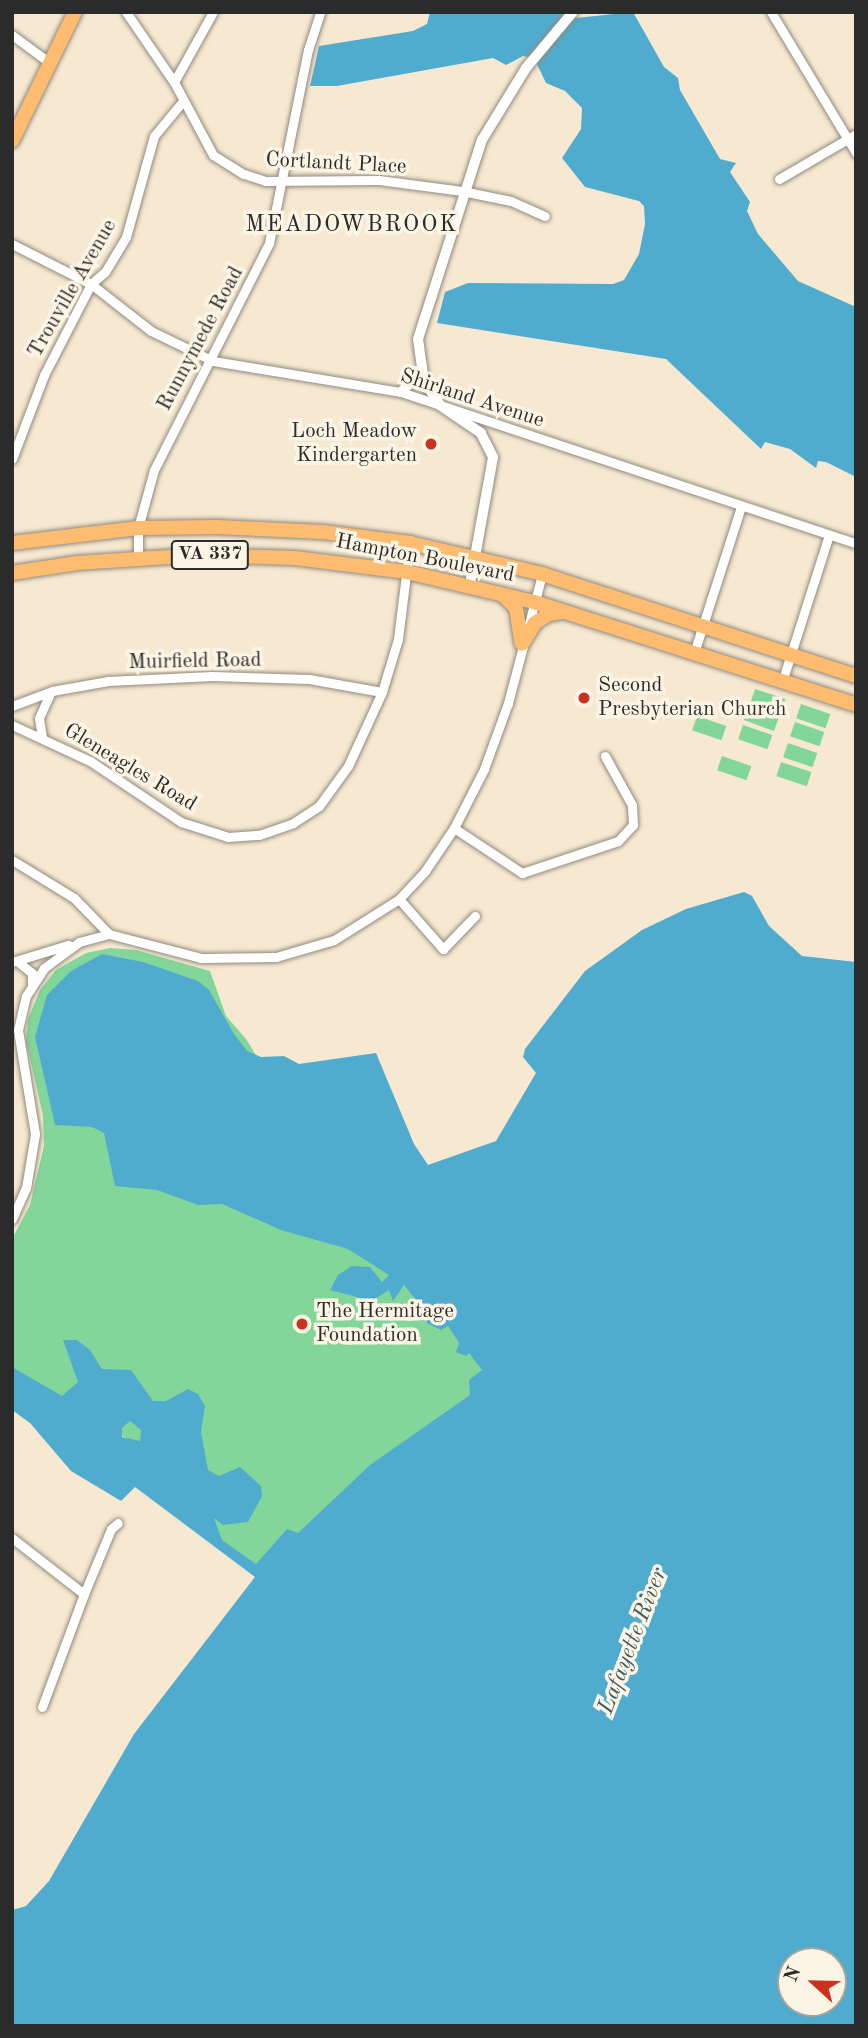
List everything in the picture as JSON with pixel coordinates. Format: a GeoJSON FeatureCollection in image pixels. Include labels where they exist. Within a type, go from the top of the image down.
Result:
{"type":"FeatureCollection","features":[{"type":"Feature","properties":{"kind":"main road"},"geometry":{"type":"LineString","coordinates":[[12,141],[75,12]]}},
{"type":"Feature","properties":{"kind":"main road","name":"Hampton Boulevard"},"geometry":{"type":"LineString","coordinates":[[12,543],[138,528],[278,528],[410,543],[542,574],[856,676]]}},
{"type":"Feature","properties":{"kind":"main road","name":"Hampton Boulevard"},"geometry":{"type":"LineString","coordinates":[[12,573],[138,557],[246,555],[407,572],[470,584],[534,602],[856,705]]}},
{"type":"Feature","properties":{"kind":"main road"},"geometry":{"type":"LineString","coordinates":[[496,591],[516,608],[522,644]]}},
{"type":"Feature","properties":{"kind":"main road"},"geometry":{"type":"LineString","coordinates":[[522,644],[543,617],[565,612]]}},
{"type":"Feature","properties":{"kind":"street","name":"Cortlandt Place"},"geometry":{"type":"LineString","coordinates":[[125,12],[174,82],[214,155],[244,174],[284,182],[379,180],[462,191],[511,201],[545,216]]}},
{"type":"Feature","properties":{"kind":"street"},"geometry":{"type":"LineString","coordinates":[[174,82],[213,12]]}},
{"type":"Feature","properties":{"kind":"street","name":"Runnymede Road"},"geometry":{"type":"LineString","coordinates":[[138,557],[138,528],[167,439],[213,361],[269,243],[284,182],[308,50],[320,12]]}},
{"type":"Feature","properties":{"kind":"street"},"geometry":{"type":"LineString","coordinates":[[470,584],[493,457],[481,433],[441,405],[421,373],[418,339],[462,191],[482,140],[526,68],[573,12]]}},
{"type":"Feature","properties":{"kind":"street"},"geometry":{"type":"LineString","coordinates":[[771,12],[856,153]]}},
{"type":"Feature","properties":{"kind":"street"},"geometry":{"type":"LineString","coordinates":[[12,35],[50,63]]}},
{"type":"Feature","properties":{"kind":"street","name":"Trouville Avenue"},"geometry":{"type":"LineString","coordinates":[[12,459],[44,375],[91,284],[105,272],[126,237],[143,186],[147,152],[183,101]]}},
{"type":"Feature","properties":{"kind":"street"},"geometry":{"type":"LineString","coordinates":[[779,179],[856,134]]}},
{"type":"Feature","properties":{"kind":"street","name":"Shirland Avenue"},"geometry":{"type":"LineString","coordinates":[[12,244],[91,284],[151,331],[213,361],[401,392],[856,544]]}},
{"type":"Feature","properties":{"kind":"street"},"geometry":{"type":"LineString","coordinates":[[401,392],[421,373]]}},
{"type":"Feature","properties":{"kind":"street"},"geometry":{"type":"LineString","coordinates":[[694,653],[741,507]]}},
{"type":"Feature","properties":{"kind":"street"},"geometry":{"type":"LineString","coordinates":[[782,682],[829,535]]}},
{"type":"Feature","properties":{"kind":"street","name":"Gleneagles Road"},"geometry":{"type":"LineString","coordinates":[[12,724],[90,761],[181,822],[228,837],[259,835],[293,823],[319,806],[348,766],[382,692],[398,639],[410,543]]}},
{"type":"Feature","properties":{"kind":"street"},"geometry":{"type":"LineString","coordinates":[[15,961],[109,934],[201,958],[276,957],[334,940],[399,899],[425,871],[454,828],[494,744],[542,574]]}},
{"type":"Feature","properties":{"kind":"street","name":"Muirfield Road"},"geometry":{"type":"LineString","coordinates":[[12,706],[51,691],[107,681],[212,676],[309,679],[382,692]]}},
{"type":"Feature","properties":{"kind":"street"},"geometry":{"type":"LineString","coordinates":[[42,737],[39,718],[51,691]]}},
{"type":"Feature","properties":{"kind":"street"},"geometry":{"type":"LineString","coordinates":[[454,828],[522,873],[618,841],[633,825],[632,805],[605,756]]}},
{"type":"Feature","properties":{"kind":"street"},"geometry":{"type":"LineString","coordinates":[[12,859],[74,898],[109,934]]}},
{"type":"Feature","properties":{"kind":"street"},"geometry":{"type":"LineString","coordinates":[[399,899],[443,949],[475,916]]}},
{"type":"Feature","properties":{"kind":"street"},"geometry":{"type":"LineString","coordinates":[[32,984],[57,956],[79,942]]}},
{"type":"Feature","properties":{"kind":"street"},"geometry":{"type":"LineString","coordinates":[[12,1219],[26,1188],[34,1146],[33,1113],[18,1030],[32,984],[32,973],[15,961]]}},
{"type":"Feature","properties":{"kind":"street"},"geometry":{"type":"LineString","coordinates":[[42,1707],[84,1594],[111,1529],[118,1523]]}},
{"type":"Feature","properties":{"kind":"street"},"geometry":{"type":"LineString","coordinates":[[12,1538],[84,1594]]}},
{"type":"Feature","properties":{"kind":"green space"},"geometry":{"type":"Polygon","coordinates":[[[755,689],[785,699],[781,713],[750,703],[755,689]]]}},
{"type":"Feature","properties":{"kind":"green space"},"geometry":{"type":"Polygon","coordinates":[[[801,704],[830,714],[825,728],[796,718],[801,704]]]}},
{"type":"Feature","properties":{"kind":"green space"},"geometry":{"type":"Polygon","coordinates":[[[749,706],[779,717],[774,731],[744,720],[749,706]]]}},
{"type":"Feature","properties":{"kind":"green space"},"geometry":{"type":"Polygon","coordinates":[[[697,716],[726,726],[721,740],[692,730],[697,716]]]}},
{"type":"Feature","properties":{"kind":"green space"},"geometry":{"type":"Polygon","coordinates":[[[795,722],[824,732],[819,746],[790,736],[795,722]]]}},
{"type":"Feature","properties":{"kind":"green space"},"geometry":{"type":"Polygon","coordinates":[[[743,725],[772,735],[767,749],[738,739],[743,725]]]}},
{"type":"Feature","properties":{"kind":"green space"},"geometry":{"type":"Polygon","coordinates":[[[788,743],[817,753],[812,767],[783,757],[788,743]]]}},
{"type":"Feature","properties":{"kind":"green space"},"geometry":{"type":"Polygon","coordinates":[[[722,756],[751,766],[746,780],[717,770],[722,756]]]}},
{"type":"Feature","properties":{"kind":"green space"},"geometry":{"type":"Polygon","coordinates":[[[781,762],[811,772],[807,786],[776,776],[781,762]]]}},
{"type":"Feature","properties":{"kind":"green space","name":"The Hermitage Foundation"},"geometry":{"type":"Polygon","coordinates":[[[110,948],[136,950],[210,971],[226,1016],[246,1039],[381,1259],[679,1455],[270,1588],[173,1512],[147,1447],[12,1388],[12,1239],[30,1205],[44,1146],[43,1116],[26,1040],[28,1019],[40,990],[56,970],[86,953],[110,948]]]}},
{"type":"Feature","properties":{"kind":"water"},"geometry":{"type":"Polygon","coordinates":[[[430,12],[573,12],[576,18],[633,12],[664,67],[678,78],[680,90],[720,159],[736,163],[730,172],[750,202],[747,211],[758,234],[798,281],[856,307],[856,477],[826,462],[818,461],[816,468],[790,449],[765,442],[761,449],[666,359],[437,323],[445,292],[468,283],[613,284],[624,280],[639,254],[645,224],[644,206],[639,201],[585,187],[562,158],[581,129],[582,108],[565,91],[546,83],[534,58],[523,56],[506,65],[493,58],[337,86],[310,86],[319,46],[413,31],[427,24],[430,12]]]}},
{"type":"Feature","properties":{"kind":"water","name":"Lafayette River"},"geometry":{"type":"Polygon","coordinates":[[[744,892],[752,896],[769,926],[802,956],[856,962],[856,2026],[12,2026],[12,1910],[26,1906],[49,1881],[134,1734],[255,1577],[135,1487],[121,1501],[71,1471],[30,1423],[12,1410],[12,1367],[62,1396],[78,1382],[63,1340],[77,1340],[90,1350],[102,1369],[131,1370],[153,1401],[166,1401],[188,1389],[198,1394],[205,1406],[201,1432],[208,1470],[219,1476],[240,1467],[261,1486],[262,1496],[248,1522],[223,1525],[214,1518],[222,1540],[256,1564],[287,1529],[298,1533],[370,1465],[470,1395],[469,1380],[482,1370],[469,1353],[466,1356],[456,1352],[459,1343],[448,1326],[441,1330],[427,1323],[426,1312],[404,1285],[393,1301],[389,1290],[372,1301],[330,1290],[338,1275],[352,1266],[370,1267],[382,1282],[389,1275],[348,1249],[281,1230],[222,1204],[198,1205],[157,1190],[115,1186],[104,1133],[92,1127],[55,1125],[35,1037],[47,995],[71,971],[102,954],[143,962],[198,981],[209,990],[247,1051],[261,1057],[284,1056],[299,1064],[376,1053],[414,1144],[428,1165],[496,1141],[536,1073],[523,1057],[525,1049],[585,971],[642,930],[686,909],[744,892]],[[130,1421],[122,1428],[122,1437],[140,1441],[141,1430],[130,1421]]]}},
{"type":"Feature","properties":{"kind":"place","name":"Loch Meadow Kindergarten"},"geometry":{"type":"Point","coordinates":[431,444]}},
{"type":"Feature","properties":{"kind":"place","name":"Second Presbyterian Church"},"geometry":{"type":"Point","coordinates":[584,698]}},
{"type":"Feature","properties":{"kind":"place","name":"The Hermitage Foundation"},"geometry":{"type":"Point","coordinates":[302,1324]}},
{"type":"Feature","properties":{"kind":"district","name":"MEADOWBROOK"},"geometry":{"type":"Point","coordinates":[352,225]}}]}
